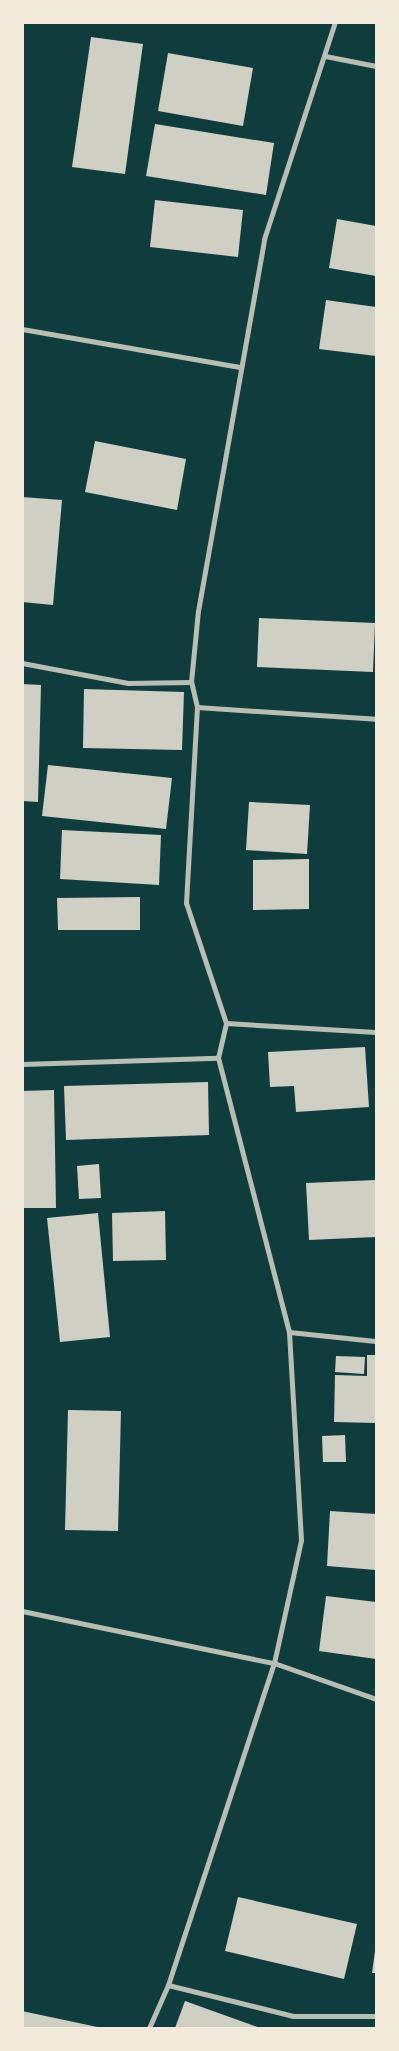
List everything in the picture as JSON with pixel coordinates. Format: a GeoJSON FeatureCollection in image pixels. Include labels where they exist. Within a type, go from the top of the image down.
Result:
{"type":"FeatureCollection","features":[{"type":"Feature","properties":{"kind":"street"},"geometry":{"type":"LineString","coordinates":[[149,2028],[168,1986],[274,1663],[301,1540],[289,1332],[218,1058],[226,1023],[186,903],[197,707],[191,682],[198,611],[264,239],[335,22]]}},
{"type":"Feature","properties":{"kind":"street"},"geometry":{"type":"LineString","coordinates":[[325,56],[376,66]]}},
{"type":"Feature","properties":{"kind":"street"},"geometry":{"type":"LineString","coordinates":[[22,329],[240,367]]}},
{"type":"Feature","properties":{"kind":"street"},"geometry":{"type":"LineString","coordinates":[[22,663],[128,683],[191,682]]}},
{"type":"Feature","properties":{"kind":"street"},"geometry":{"type":"LineString","coordinates":[[197,707],[376,719]]}},
{"type":"Feature","properties":{"kind":"street"},"geometry":{"type":"LineString","coordinates":[[226,1023],[376,1032]]}},
{"type":"Feature","properties":{"kind":"street"},"geometry":{"type":"LineString","coordinates":[[22,1064],[218,1058]]}},
{"type":"Feature","properties":{"kind":"street"},"geometry":{"type":"LineString","coordinates":[[289,1332],[376,1341]]}},
{"type":"Feature","properties":{"kind":"street"},"geometry":{"type":"LineString","coordinates":[[22,1611],[274,1663],[376,1698]]}},
{"type":"Feature","properties":{"kind":"street"},"geometry":{"type":"LineString","coordinates":[[168,1986],[293,2016],[376,2016]]}},
{"type":"Feature","properties":{"kind":"building"},"geometry":{"type":"Polygon","coordinates":[[[91,37],[143,44],[125,174],[72,167],[91,37]]]}},
{"type":"Feature","properties":{"kind":"building"},"geometry":{"type":"Polygon","coordinates":[[[168,53],[253,68],[243,126],[158,111],[168,53]]]}},
{"type":"Feature","properties":{"kind":"building"},"geometry":{"type":"Polygon","coordinates":[[[155,124],[274,143],[266,195],[146,176],[155,124]]]}},
{"type":"Feature","properties":{"kind":"building"},"geometry":{"type":"Polygon","coordinates":[[[155,200],[243,210],[238,257],[150,247],[155,200]]]}},
{"type":"Feature","properties":{"kind":"building"},"geometry":{"type":"Polygon","coordinates":[[[337,219],[376,226],[376,276],[329,268],[337,219]]]}},
{"type":"Feature","properties":{"kind":"building"},"geometry":{"type":"Polygon","coordinates":[[[326,300],[376,307],[376,356],[319,349],[326,300]]]}},
{"type":"Feature","properties":{"kind":"building"},"geometry":{"type":"Polygon","coordinates":[[[95,441],[186,459],[177,510],[85,492],[95,441]]]}},
{"type":"Feature","properties":{"kind":"building"},"geometry":{"type":"Polygon","coordinates":[[[22,497],[62,500],[53,605],[22,602],[22,497]]]}},
{"type":"Feature","properties":{"kind":"building"},"geometry":{"type":"Polygon","coordinates":[[[259,618],[375,623],[373,672],[257,667],[259,618]]]}},
{"type":"Feature","properties":{"kind":"building"},"geometry":{"type":"Polygon","coordinates":[[[22,684],[41,685],[38,802],[22,801],[22,684]]]}},
{"type":"Feature","properties":{"kind":"building"},"geometry":{"type":"Polygon","coordinates":[[[84,689],[184,692],[182,750],[83,748],[84,689]]]}},
{"type":"Feature","properties":{"kind":"building"},"geometry":{"type":"Polygon","coordinates":[[[48,765],[172,778],[166,829],[42,816],[48,765]]]}},
{"type":"Feature","properties":{"kind":"building"},"geometry":{"type":"Polygon","coordinates":[[[249,802],[310,805],[307,854],[246,850],[249,802]]]}},
{"type":"Feature","properties":{"kind":"building"},"geometry":{"type":"Polygon","coordinates":[[[62,830],[161,835],[159,885],[60,879],[62,830]]]}},
{"type":"Feature","properties":{"kind":"building"},"geometry":{"type":"Polygon","coordinates":[[[309,859],[309,909],[253,910],[253,860],[309,859]]]}},
{"type":"Feature","properties":{"kind":"building"},"geometry":{"type":"Polygon","coordinates":[[[140,897],[140,930],[58,930],[57,898],[140,897]]]}},
{"type":"Feature","properties":{"kind":"building"},"geometry":{"type":"Polygon","coordinates":[[[365,1047],[369,1107],[296,1112],[294,1086],[270,1087],[268,1052],[365,1047]]]}},
{"type":"Feature","properties":{"kind":"building"},"geometry":{"type":"Polygon","coordinates":[[[208,1082],[209,1135],[66,1140],[64,1086],[208,1082]]]}},
{"type":"Feature","properties":{"kind":"building"},"geometry":{"type":"Polygon","coordinates":[[[54,1090],[56,1208],[22,1208],[22,1091],[54,1090]]]}},
{"type":"Feature","properties":{"kind":"building"},"geometry":{"type":"Polygon","coordinates":[[[99,1164],[101,1198],[79,1199],[77,1166],[99,1164]]]}},
{"type":"Feature","properties":{"kind":"building"},"geometry":{"type":"Polygon","coordinates":[[[376,1180],[376,1237],[309,1240],[306,1183],[376,1180]]]}},
{"type":"Feature","properties":{"kind":"building"},"geometry":{"type":"Polygon","coordinates":[[[165,1211],[166,1260],[113,1261],[112,1213],[165,1211]]]}},
{"type":"Feature","properties":{"kind":"building"},"geometry":{"type":"Polygon","coordinates":[[[98,1213],[110,1337],[60,1342],[47,1218],[98,1213]]]}},
{"type":"Feature","properties":{"kind":"building"},"geometry":{"type":"Polygon","coordinates":[[[367,1355],[376,1355],[376,1423],[334,1422],[335,1375],[367,1376],[367,1355]]]}},
{"type":"Feature","properties":{"kind":"building"},"geometry":{"type":"Polygon","coordinates":[[[336,1356],[365,1357],[364,1374],[335,1372],[336,1356]]]}},
{"type":"Feature","properties":{"kind":"building"},"geometry":{"type":"Polygon","coordinates":[[[68,1410],[121,1411],[118,1531],[65,1530],[68,1410]]]}},
{"type":"Feature","properties":{"kind":"building"},"geometry":{"type":"Polygon","coordinates":[[[345,1435],[346,1462],[323,1462],[322,1436],[345,1435]]]}},
{"type":"Feature","properties":{"kind":"building"},"geometry":{"type":"Polygon","coordinates":[[[330,1511],[376,1514],[376,1570],[327,1566],[330,1511]]]}},
{"type":"Feature","properties":{"kind":"building"},"geometry":{"type":"Polygon","coordinates":[[[326,1596],[376,1602],[376,1659],[319,1651],[326,1596]]]}},
{"type":"Feature","properties":{"kind":"building"},"geometry":{"type":"Polygon","coordinates":[[[238,1897],[357,1924],[344,1979],[225,1951],[238,1897]]]}},
{"type":"Feature","properties":{"kind":"building"},"geometry":{"type":"Polygon","coordinates":[[[375,1951],[376,1973],[372,1973],[375,1951]]]}},
{"type":"Feature","properties":{"kind":"building"},"geometry":{"type":"Polygon","coordinates":[[[185,2001],[260,2028],[175,2028],[185,2001]]]}},
{"type":"Feature","properties":{"kind":"building"},"geometry":{"type":"Polygon","coordinates":[[[22,2011],[102,2028],[22,2028],[22,2011]]]}}]}
